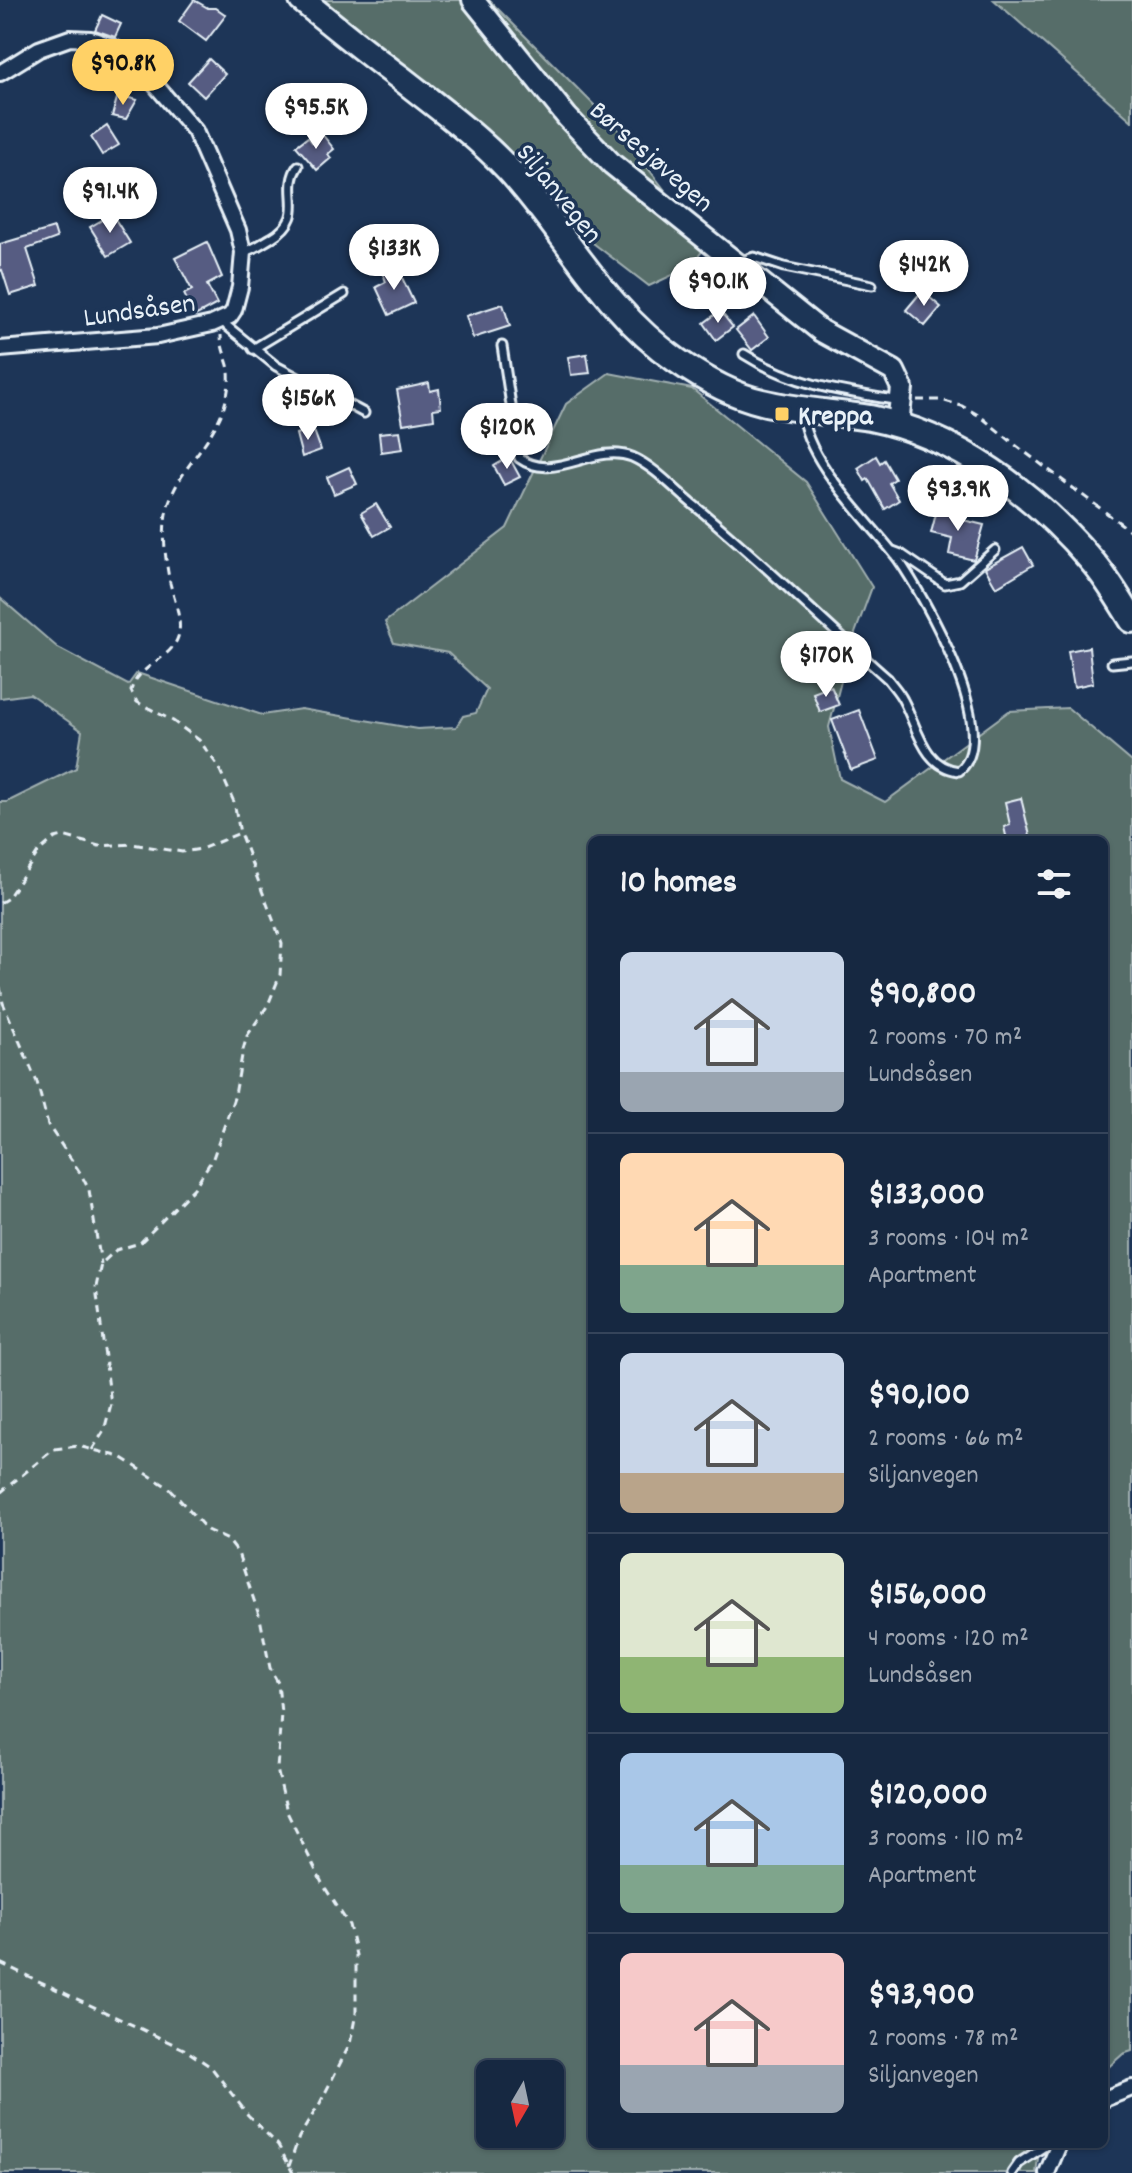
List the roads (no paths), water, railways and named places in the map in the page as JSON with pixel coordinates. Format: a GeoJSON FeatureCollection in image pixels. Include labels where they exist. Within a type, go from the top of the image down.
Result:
{"type":"FeatureCollection","features":[{"type":"Feature","properties":{"kind":"main road","name":"Siljanvegen"},"geometry":{"type":"LineString","coordinates":[[302,0],[479,141],[524,188],[607,297],[657,346],[717,385],[760,402],[802,410],[900,413],[1029,500],[1092,561],[1132,620]]}},
{"type":"Feature","properties":{"kind":"main road","name":"Børsesjøvegen"},"geometry":{"type":"LineString","coordinates":[[473,0],[567,117],[632,182],[821,331],[894,371],[901,382],[900,413]]}},
{"type":"Feature","properties":{"kind":"street","name":"Lundsåsen"},"geometry":{"type":"LineString","coordinates":[[0,73],[39,49],[70,38],[91,39],[111,46],[134,60],[195,131],[238,230],[243,252],[240,287],[234,310],[222,320],[158,336],[0,349]]}},
{"type":"Feature","properties":{"kind":"street"},"geometry":{"type":"LineString","coordinates":[[1108,2097],[1132,2088]]}},
{"type":"Feature","properties":{"kind":"street"},"geometry":{"type":"LineString","coordinates":[[1047,2173],[1057,2148]]}},
{"type":"Feature","properties":{"kind":"lane"},"geometry":{"type":"LineString","coordinates":[[243,252],[287,226],[293,210],[292,180],[298,166]]}},
{"type":"Feature","properties":{"kind":"lane"},"geometry":{"type":"LineString","coordinates":[[736,263],[754,257],[784,267],[872,285]]}},
{"type":"Feature","properties":{"kind":"lane"},"geometry":{"type":"LineString","coordinates":[[253,349],[344,294]]}},
{"type":"Feature","properties":{"kind":"lane"},"geometry":{"type":"LineString","coordinates":[[222,320],[276,366],[364,413]]}},
{"type":"Feature","properties":{"kind":"lane"},"geometry":{"type":"LineString","coordinates":[[502,346],[519,458],[523,462],[554,467],[604,453],[633,458],[743,546],[888,679],[902,698],[919,739],[932,758],[942,767],[959,771],[968,762],[974,728],[970,709],[937,623],[891,551],[846,497],[822,462],[803,424],[802,410]]}},
{"type":"Feature","properties":{"kind":"lane"},"geometry":{"type":"LineString","coordinates":[[744,354],[775,372],[850,394],[900,413]]}},
{"type":"Feature","properties":{"kind":"lane"},"geometry":{"type":"LineString","coordinates":[[891,551],[901,554],[945,584],[960,581],[995,550]]}},
{"type":"Feature","properties":{"kind":"lane"},"geometry":{"type":"LineString","coordinates":[[1112,663],[1132,661]]}},
{"type":"Feature","properties":{"kind":"lane"},"geometry":{"type":"LineString","coordinates":[[1012,2173],[1019,2163],[1042,2148]]}},
{"type":"Feature","properties":{"kind":"place","name":"Kreppa"},"geometry":{"type":"Point","coordinates":[782,414]}}]}
